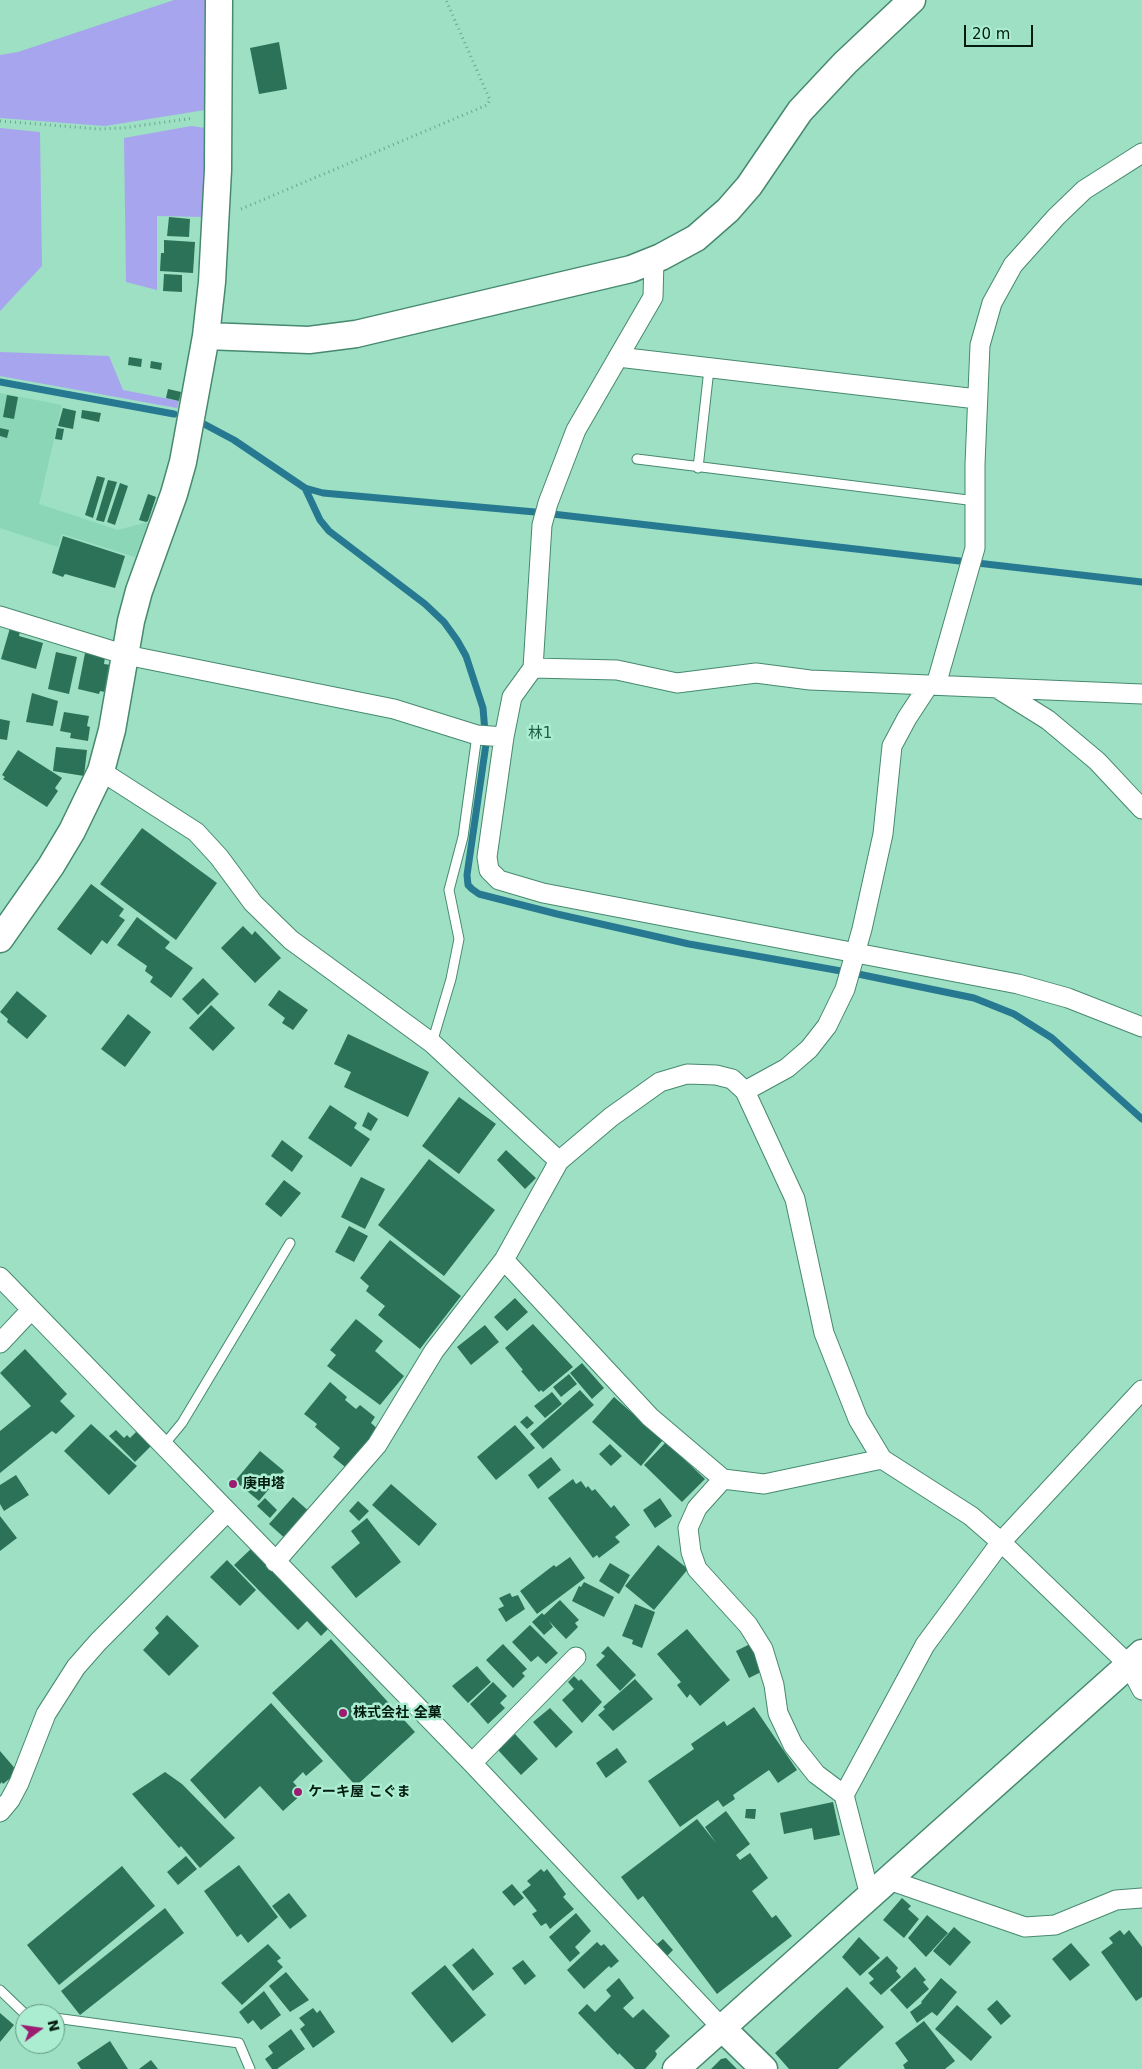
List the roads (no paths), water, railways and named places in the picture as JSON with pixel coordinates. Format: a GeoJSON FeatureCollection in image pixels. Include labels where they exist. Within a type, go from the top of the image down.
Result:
{"type":"FeatureCollection","features":[{"type":"Feature","properties":{"kind":"street"},"geometry":{"type":"LineString","coordinates":[[0,939],[51,866],[72,831],[101,771],[126,655],[131,621],[139,591],[181,470],[206,336],[212,282],[216,212],[219,0]]}},
{"type":"Feature","properties":{"kind":"street"},"geometry":{"type":"LineString","coordinates":[[206,336],[309,340],[356,334],[631,269],[654,260],[696,238],[728,210],[748,186],[800,111],[845,63],[912,0]]}},
{"type":"Feature","properties":{"kind":"street"},"geometry":{"type":"LineString","coordinates":[[745,1091],[787,1068],[809,1049],[827,1026],[845,989],[862,929],[883,834],[892,746],[906,718],[932,686],[975,548],[977,399],[980,345],[992,303],[1013,265],[1084,190],[1142,153]]}},
{"type":"Feature","properties":{"kind":"street"},"geometry":{"type":"LineString","coordinates":[[654,260],[653,297],[576,430],[542,525],[534,668],[512,696],[504,737],[487,857],[489,870],[499,880],[543,893],[1018,984],[1068,998],[1142,1028]]}},
{"type":"Feature","properties":{"kind":"street"},"geometry":{"type":"LineString","coordinates":[[618,357],[977,399]]}},
{"type":"Feature","properties":{"kind":"street"},"geometry":{"type":"LineString","coordinates":[[0,616],[126,655],[394,709],[476,735],[504,737]]}},
{"type":"Feature","properties":{"kind":"street"},"geometry":{"type":"LineString","coordinates":[[534,668],[617,670],[677,683],[756,673],[810,680],[999,690],[1142,694]]}},
{"type":"Feature","properties":{"kind":"street"},"geometry":{"type":"LineString","coordinates":[[999,690],[1048,720],[1097,761],[1142,809]]}},
{"type":"Feature","properties":{"kind":"street"},"geometry":{"type":"LineString","coordinates":[[101,771],[196,832],[220,858],[253,903],[290,940],[432,1043],[559,1161]]}},
{"type":"Feature","properties":{"kind":"street"},"geometry":{"type":"LineString","coordinates":[[275,1562],[377,1445],[434,1351],[504,1260],[559,1161],[610,1117],[660,1082],[687,1074],[716,1075],[732,1079],[745,1091],[795,1199],[824,1333],[858,1419],[882,1459],[971,1516],[1135,1659],[1142,1690]]}},
{"type":"Feature","properties":{"kind":"street"},"geometry":{"type":"LineString","coordinates":[[504,1260],[650,1417],[723,1478],[764,1484],[882,1459]]}},
{"type":"Feature","properties":{"kind":"street"},"geometry":{"type":"LineString","coordinates":[[0,1277],[472,1763],[722,2028],[764,2069]]}},
{"type":"Feature","properties":{"kind":"street"},"geometry":{"type":"LineString","coordinates":[[0,1343],[31,1310]]}},
{"type":"Feature","properties":{"kind":"street"},"geometry":{"type":"LineString","coordinates":[[844,1795],[925,1645],[1001,1542],[1142,1390]]}},
{"type":"Feature","properties":{"kind":"street"},"geometry":{"type":"LineString","coordinates":[[723,1478],[697,1508],[688,1528],[690,1552],[697,1569],[748,1625],[763,1650],[774,1685],[778,1713],[793,1745],[816,1774],[844,1795],[879,1888]]}},
{"type":"Feature","properties":{"kind":"street"},"geometry":{"type":"LineString","coordinates":[[0,1812],[10,1800],[19,1783],[46,1714],[76,1667],[98,1642],[227,1512]]}},
{"type":"Feature","properties":{"kind":"street"},"geometry":{"type":"LineString","coordinates":[[472,1763],[576,1657]]}},
{"type":"Feature","properties":{"kind":"street"},"geometry":{"type":"LineString","coordinates":[[676,2069],[1135,1659]]}},
{"type":"Feature","properties":{"kind":"street"},"geometry":{"type":"LineString","coordinates":[[879,1888],[1024,1927],[1055,1926],[1116,1900],[1142,1898]]}},
{"type":"Feature","properties":{"kind":"lane"},"geometry":{"type":"LineString","coordinates":[[698,468],[708,369]]}},
{"type":"Feature","properties":{"kind":"lane"},"geometry":{"type":"LineString","coordinates":[[637,459],[976,501]]}},
{"type":"Feature","properties":{"kind":"lane"},"geometry":{"type":"LineString","coordinates":[[432,1043],[451,979],[459,939],[449,890],[463,837],[476,735]]}},
{"type":"Feature","properties":{"kind":"lane"},"geometry":{"type":"LineString","coordinates":[[163,1446],[182,1423],[290,1243]]}},
{"type":"Feature","properties":{"kind":"lane"},"geometry":{"type":"LineString","coordinates":[[0,1990],[15,2004]]}},
{"type":"Feature","properties":{"kind":"lane"},"geometry":{"type":"LineString","coordinates":[[65,2019],[238,2043],[250,2069]]}},
{"type":"Feature","properties":{"kind":"waterway"},"geometry":{"type":"LineString","coordinates":[[0,382],[174,414]]}},
{"type":"Feature","properties":{"kind":"waterway"},"geometry":{"type":"LineString","coordinates":[[204,424],[234,440],[305,488],[323,493],[535,512],[1142,582]]}},
{"type":"Feature","properties":{"kind":"waterway"},"geometry":{"type":"LineString","coordinates":[[305,488],[320,520],[329,531],[425,604],[444,622],[466,656],[483,708],[486,744],[467,875],[468,885],[472,889],[479,894],[557,914],[689,944],[858,974],[974,998],[1014,1014],[1052,1038],[1142,1119]]}},
{"type":"Feature","properties":{"kind":"place","name":"庚申塔"},"geometry":{"type":"Point","coordinates":[233,1484]}},
{"type":"Feature","properties":{"kind":"place","name":"株式会社 全菓"},"geometry":{"type":"Point","coordinates":[343,1713]}},
{"type":"Feature","properties":{"kind":"place","name":"ケーキ屋 こぐま"},"geometry":{"type":"Point","coordinates":[298,1792]}},
{"type":"Feature","properties":{"kind":"district","name":"林1"},"geometry":{"type":"Point","coordinates":[540,734]}}]}
